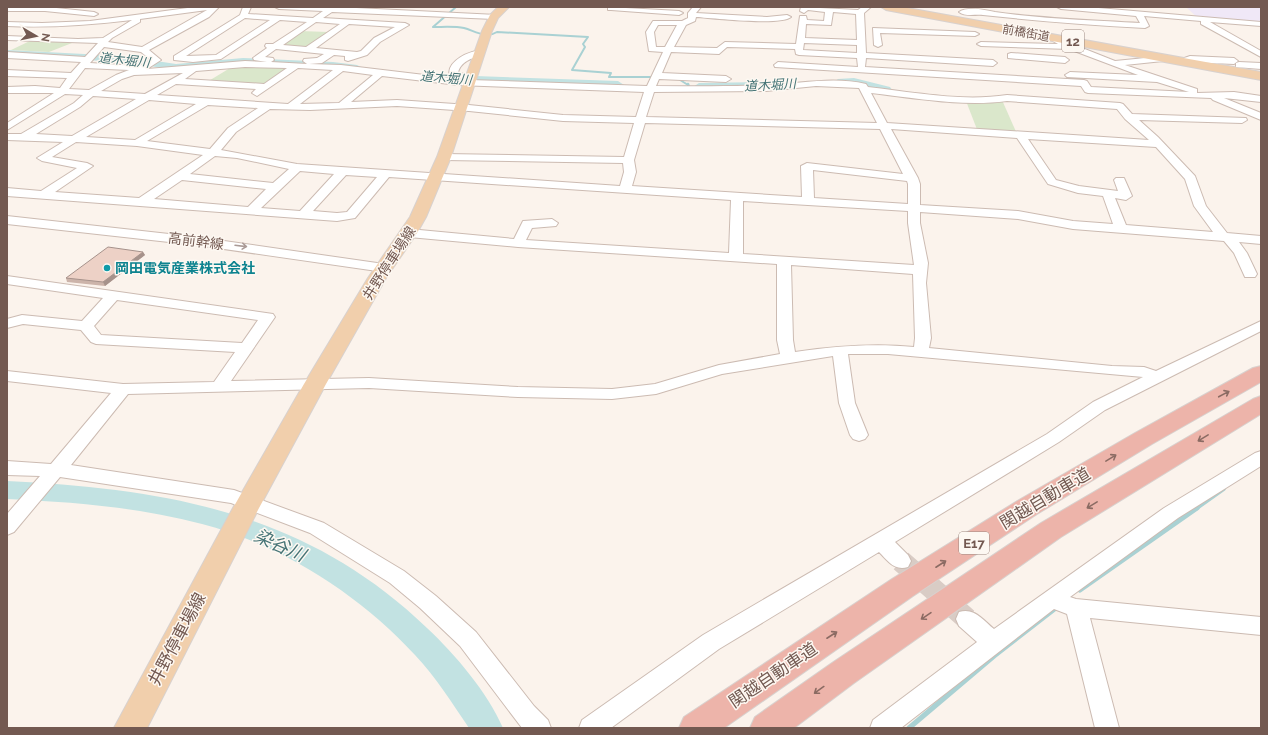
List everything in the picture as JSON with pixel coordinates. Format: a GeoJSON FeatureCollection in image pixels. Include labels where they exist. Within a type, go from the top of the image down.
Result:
{"type":"FeatureCollection","features":[{"type":"Feature","properties":{"kind":"highway","name":"関越自動車道"},"geometry":{"type":"LineString","coordinates":[[696,728],[817,645],[1028,507],[1185,415],[1261,374]]}},
{"type":"Feature","properties":{"kind":"highway","name":"関越自動車道"},"geometry":{"type":"LineString","coordinates":[[767,728],[843,673],[1051,530],[1261,404]]}},
{"type":"Feature","properties":{"kind":"main road","name":"前橋街道"},"geometry":{"type":"LineString","coordinates":[[886,7],[965,14],[1052,38],[1180,61],[1193,68],[1261,76]]}},
{"type":"Feature","properties":{"kind":"main road","name":"井野停車場線"},"geometry":{"type":"LineString","coordinates":[[130,728],[248,505],[316,384],[380,273],[409,233],[418,217],[444,157],[479,53],[499,12]]}},
{"type":"Feature","properties":{"kind":"street"},"geometry":{"type":"LineString","coordinates":[[7,127],[62,92],[73,76],[109,36],[139,18],[144,7]]}},
{"type":"Feature","properties":{"kind":"street"},"geometry":{"type":"LineString","coordinates":[[7,24],[90,23],[139,18],[214,7]]}},
{"type":"Feature","properties":{"kind":"street"},"geometry":{"type":"LineString","coordinates":[[143,50],[206,15],[214,7]]}},
{"type":"Feature","properties":{"kind":"street"},"geometry":{"type":"LineString","coordinates":[[179,58],[205,40],[218,39],[242,16],[246,7]]}},
{"type":"Feature","properties":{"kind":"street"},"geometry":{"type":"LineString","coordinates":[[279,7],[332,8],[421,13],[499,12]]}},
{"type":"Feature","properties":{"kind":"street"},"geometry":{"type":"LineString","coordinates":[[290,106],[338,66],[357,55],[364,53],[366,49],[377,41],[405,25],[428,7]]}},
{"type":"Feature","properties":{"kind":"street"},"geometry":{"type":"LineString","coordinates":[[867,7],[868,21],[878,45]]}},
{"type":"Feature","properties":{"kind":"street"},"geometry":{"type":"LineString","coordinates":[[1061,7],[1101,9],[1201,20],[1261,24]]}},
{"type":"Feature","properties":{"kind":"street"},"geometry":{"type":"LineString","coordinates":[[1152,7],[1160,16]]}},
{"type":"Feature","properties":{"kind":"street"},"geometry":{"type":"LineString","coordinates":[[7,19],[27,8]]}},
{"type":"Feature","properties":{"kind":"street"},"geometry":{"type":"LineString","coordinates":[[7,9],[27,8],[94,14],[102,10]]}},
{"type":"Feature","properties":{"kind":"street"},"geometry":{"type":"LineString","coordinates":[[332,8],[257,58],[288,61],[316,61],[332,53]]}},
{"type":"Feature","properties":{"kind":"street"},"geometry":{"type":"LineString","coordinates":[[610,9],[787,15]]}},
{"type":"Feature","properties":{"kind":"street"},"geometry":{"type":"LineString","coordinates":[[803,16],[828,23],[829,9]]}},
{"type":"Feature","properties":{"kind":"street"},"geometry":{"type":"LineString","coordinates":[[803,16],[829,9],[868,21],[976,34]]}},
{"type":"Feature","properties":{"kind":"street"},"geometry":{"type":"LineString","coordinates":[[372,32],[401,12]]}},
{"type":"Feature","properties":{"kind":"street"},"geometry":{"type":"LineString","coordinates":[[694,12],[692,19],[683,23],[657,22],[650,32],[652,49],[719,51],[725,44],[861,43]]}},
{"type":"Feature","properties":{"kind":"street"},"geometry":{"type":"LineString","coordinates":[[965,14],[982,12],[1092,23],[1145,26],[1139,14]]}},
{"type":"Feature","properties":{"kind":"street"},"geometry":{"type":"LineString","coordinates":[[90,23],[94,14]]}},
{"type":"Feature","properties":{"kind":"street"},"geometry":{"type":"LineString","coordinates":[[965,14],[1068,29]]}},
{"type":"Feature","properties":{"kind":"street"},"geometry":{"type":"LineString","coordinates":[[965,14],[981,44],[992,59],[998,75]]}},
{"type":"Feature","properties":{"kind":"street"},"geometry":{"type":"LineString","coordinates":[[242,16],[405,25]]}},
{"type":"Feature","properties":{"kind":"street"},"geometry":{"type":"LineString","coordinates":[[803,16],[831,32]]}},
{"type":"Feature","properties":{"kind":"street"},"geometry":{"type":"LineString","coordinates":[[803,16],[799,52],[862,57],[968,62],[992,59],[1065,60]]}},
{"type":"Feature","properties":{"kind":"street"},"geometry":{"type":"LineString","coordinates":[[139,18],[193,22]]}},
{"type":"Feature","properties":{"kind":"street"},"geometry":{"type":"LineString","coordinates":[[1040,18],[1044,26]]}},
{"type":"Feature","properties":{"kind":"street"},"geometry":{"type":"LineString","coordinates":[[8,39],[104,42],[143,50],[154,58],[218,56],[277,19]]}},
{"type":"Feature","properties":{"kind":"street"},"geometry":{"type":"LineString","coordinates":[[1201,20],[1261,54]]}},
{"type":"Feature","properties":{"kind":"street"},"geometry":{"type":"LineString","coordinates":[[868,21],[857,33],[861,43],[864,88],[914,184],[914,223],[920,270],[923,338],[921,352]]}},
{"type":"Feature","properties":{"kind":"street"},"geometry":{"type":"LineString","coordinates":[[308,50],[347,22]]}},
{"type":"Feature","properties":{"kind":"street"},"geometry":{"type":"LineString","coordinates":[[625,189],[630,172],[628,160],[650,89],[676,33],[683,23]]}},
{"type":"Feature","properties":{"kind":"street"},"geometry":{"type":"LineString","coordinates":[[1092,23],[1099,33]]}},
{"type":"Feature","properties":{"kind":"street"},"geometry":{"type":"LineString","coordinates":[[36,39],[69,24]]}},
{"type":"Feature","properties":{"kind":"street"},"geometry":{"type":"LineString","coordinates":[[174,34],[194,34],[238,43],[357,55]]}},
{"type":"Feature","properties":{"kind":"street"},"geometry":{"type":"LineString","coordinates":[[1052,38],[1112,64],[1218,99],[1261,116]]}},
{"type":"Feature","properties":{"kind":"street"},"geometry":{"type":"LineString","coordinates":[[7,51],[53,53],[78,41]]}},
{"type":"Feature","properties":{"kind":"street"},"geometry":{"type":"LineString","coordinates":[[981,44],[1071,47]]}},
{"type":"Feature","properties":{"kind":"street"},"geometry":{"type":"LineString","coordinates":[[341,54],[353,45]]}},
{"type":"Feature","properties":{"kind":"street"},"geometry":{"type":"LineString","coordinates":[[1251,48],[1261,49]]}},
{"type":"Feature","properties":{"kind":"street"},"geometry":{"type":"LineString","coordinates":[[7,55],[87,60],[144,68]]}},
{"type":"Feature","properties":{"kind":"street"},"geometry":{"type":"LineString","coordinates":[[8,74],[44,57]]}},
{"type":"Feature","properties":{"kind":"street"},"geometry":{"type":"LineString","coordinates":[[24,137],[77,105],[91,93],[119,77],[144,68],[157,60],[154,58]]}},
{"type":"Feature","properties":{"kind":"street"},"geometry":{"type":"LineString","coordinates":[[1112,64],[1163,58]]}},
{"type":"Feature","properties":{"kind":"street"},"geometry":{"type":"LineString","coordinates":[[1180,61],[1190,59],[1261,66]]}},
{"type":"Feature","properties":{"kind":"street"},"geometry":{"type":"LineString","coordinates":[[968,62],[974,77]]}},
{"type":"Feature","properties":{"kind":"street"},"geometry":{"type":"LineString","coordinates":[[132,72],[160,72],[245,64],[295,67],[338,66],[380,74],[433,80],[471,79],[650,89],[766,88],[816,83],[855,84],[864,88],[946,98],[993,100],[1007,98],[1112,104],[1120,106],[1129,117],[1191,178],[1194,192],[1200,206],[1240,253],[1250,274]]}},
{"type":"Feature","properties":{"kind":"street"},"geometry":{"type":"LineString","coordinates":[[240,104],[295,67]]}},
{"type":"Feature","properties":{"kind":"street"},"geometry":{"type":"LineString","coordinates":[[776,70],[818,80],[819,67],[862,71],[974,77],[998,75],[1160,79]]}},
{"type":"Feature","properties":{"kind":"street"},"geometry":{"type":"LineString","coordinates":[[43,195],[87,166],[42,158],[198,68]]}},
{"type":"Feature","properties":{"kind":"street"},"geometry":{"type":"LineString","coordinates":[[8,74],[73,76]]}},
{"type":"Feature","properties":{"kind":"street"},"geometry":{"type":"LineString","coordinates":[[342,105],[380,74]]}},
{"type":"Feature","properties":{"kind":"street"},"geometry":{"type":"LineString","coordinates":[[998,75],[1016,79],[1084,83],[1088,90],[1135,93],[1234,95],[1261,99]]}},
{"type":"Feature","properties":{"kind":"street"},"geometry":{"type":"LineString","coordinates":[[657,76],[741,78]]}},
{"type":"Feature","properties":{"kind":"street"},"geometry":{"type":"LineString","coordinates":[[1016,79],[1022,91],[1074,94],[1066,82]]}},
{"type":"Feature","properties":{"kind":"street"},"geometry":{"type":"LineString","coordinates":[[408,104],[433,80]]}},
{"type":"Feature","properties":{"kind":"street"},"geometry":{"type":"LineString","coordinates":[[175,81],[265,87]]}},
{"type":"Feature","properties":{"kind":"street"},"geometry":{"type":"LineString","coordinates":[[7,90],[35,89],[268,106],[408,104],[461,107],[563,118],[885,126],[1158,144]]}},
{"type":"Feature","properties":{"kind":"street"},"geometry":{"type":"LineString","coordinates":[[137,143],[207,101]]}},
{"type":"Feature","properties":{"kind":"street"},"geometry":{"type":"LineString","coordinates":[[142,202],[213,153],[232,130],[268,106]]}},
{"type":"Feature","properties":{"kind":"street"},"geometry":{"type":"LineString","coordinates":[[7,114],[28,115]]}},
{"type":"Feature","properties":{"kind":"street"},"geometry":{"type":"LineString","coordinates":[[1129,117],[1242,120]]}},
{"type":"Feature","properties":{"kind":"street"},"geometry":{"type":"LineString","coordinates":[[1021,136],[1051,181],[1078,189],[1127,196],[1120,180]]}},
{"type":"Feature","properties":{"kind":"street"},"geometry":{"type":"LineString","coordinates":[[7,137],[137,143],[237,155],[297,167],[385,175],[625,189],[1030,216],[1073,225],[1261,240]]}},
{"type":"Feature","properties":{"kind":"street"},"geometry":{"type":"LineString","coordinates":[[444,157],[628,160]]}},
{"type":"Feature","properties":{"kind":"street"},"geometry":{"type":"LineString","coordinates":[[808,201],[807,166],[912,178]]}},
{"type":"Feature","properties":{"kind":"street"},"geometry":{"type":"LineString","coordinates":[[251,210],[297,167]]}},
{"type":"Feature","properties":{"kind":"street"},"geometry":{"type":"LineString","coordinates":[[304,214],[343,171]]}},
{"type":"Feature","properties":{"kind":"street"},"geometry":{"type":"LineString","coordinates":[[7,192],[337,217],[351,215],[385,175]]}},
{"type":"Feature","properties":{"kind":"street"},"geometry":{"type":"LineString","coordinates":[[180,176],[275,187]]}},
{"type":"Feature","properties":{"kind":"street"},"geometry":{"type":"LineString","coordinates":[[1108,194],[1121,229]]}},
{"type":"Feature","properties":{"kind":"street"},"geometry":{"type":"LineString","coordinates":[[736,257],[737,197]]}},
{"type":"Feature","properties":{"kind":"street","name":"高前幹線"},"geometry":{"type":"LineString","coordinates":[[7,220],[93,228],[286,252],[380,273]]}},
{"type":"Feature","properties":{"kind":"street"},"geometry":{"type":"LineString","coordinates":[[518,243],[527,224],[552,224]]}},
{"type":"Feature","properties":{"kind":"street","name":"高前幹線"},"geometry":{"type":"LineString","coordinates":[[7,229],[200,250],[380,273]]}},
{"type":"Feature","properties":{"kind":"street"},"geometry":{"type":"LineString","coordinates":[[409,233],[518,243],[920,270]]}},
{"type":"Feature","properties":{"kind":"street"},"geometry":{"type":"LineString","coordinates":[[784,261],[785,340],[789,358]]}},
{"type":"Feature","properties":{"kind":"street"},"geometry":{"type":"LineString","coordinates":[[7,280],[268,317],[219,386]]}},
{"type":"Feature","properties":{"kind":"street"},"geometry":{"type":"LineString","coordinates":[[86,326],[114,294]]}},
{"type":"Feature","properties":{"kind":"street"},"geometry":{"type":"LineString","coordinates":[[7,324],[22,319],[86,326],[96,340],[246,348]]}},
{"type":"Feature","properties":{"kind":"street"},"geometry":{"type":"LineString","coordinates":[[590,728],[712,642],[880,540],[1053,438],[1099,406],[1259,328]]}},
{"type":"Feature","properties":{"kind":"street"},"geometry":{"type":"LineString","coordinates":[[7,376],[123,389],[369,383],[518,392],[624,393],[656,389],[731,368],[789,358],[839,350],[888,349],[1112,371],[1144,372],[1156,377]]}},
{"type":"Feature","properties":{"kind":"street"},"geometry":{"type":"LineString","coordinates":[[839,350],[843,366],[847,403],[859,434]]}},
{"type":"Feature","properties":{"kind":"street"},"geometry":{"type":"LineString","coordinates":[[7,527],[97,422],[123,389]]}},
{"type":"Feature","properties":{"kind":"street"},"geometry":{"type":"LineString","coordinates":[[882,728],[1051,599],[1171,513],[1261,457]]}},
{"type":"Feature","properties":{"kind":"street"},"geometry":{"type":"LineString","coordinates":[[7,468],[53,472],[203,491],[234,497],[248,505],[317,528],[357,550],[397,577],[428,602],[468,639],[525,714],[540,728]]}},
{"type":"Feature","properties":{"kind":"street"},"geometry":{"type":"LineString","coordinates":[[880,540],[901,561]]}},
{"type":"Feature","properties":{"kind":"street"},"geometry":{"type":"LineString","coordinates":[[1051,599],[1076,608],[1261,626]]}},
{"type":"Feature","properties":{"kind":"street"},"geometry":{"type":"LineString","coordinates":[[1076,608],[1107,728]]}},
{"type":"Feature","properties":{"kind":"street"},"geometry":{"type":"LineString","coordinates":[[967,619],[994,643]]}},
{"type":"Feature","properties":{"kind":"shaded area"},"geometry":{"type":"Polygon","coordinates":[[[1186,7],[1261,7],[1261,24],[1199,19],[1186,7]]]}},
{"type":"Feature","properties":{"kind":"green space"},"geometry":{"type":"Polygon","coordinates":[[[299,31],[329,32],[307,48],[278,46],[299,31]]]}},
{"type":"Feature","properties":{"kind":"green space"},"geometry":{"type":"Polygon","coordinates":[[[32,40],[72,43],[49,52],[11,50],[32,40]]]}},
{"type":"Feature","properties":{"kind":"green space"},"geometry":{"type":"Polygon","coordinates":[[[235,65],[290,68],[265,85],[207,82],[235,65]]]}},
{"type":"Feature","properties":{"kind":"green space"},"geometry":{"type":"Polygon","coordinates":[[[1002,100],[1017,134],[978,132],[966,101],[1002,100]]]}},
{"type":"Feature","properties":{"kind":"building","name":"岡田電気産業株式会社"},"geometry":{"type":"Polygon","coordinates":[[[108,247],[143,252],[103,282],[66,278],[108,247]]]}},
{"type":"Feature","properties":{"kind":"waterway"},"geometry":{"type":"LineString","coordinates":[[456,7],[433,27],[460,27],[485,35],[497,32],[588,37],[583,44],[585,47],[572,70],[611,73],[609,77],[655,77]]}},
{"type":"Feature","properties":{"kind":"waterway","name":"道木堀川"},"geometry":{"type":"LineString","coordinates":[[7,53],[123,59],[176,67],[243,61],[333,65],[357,68]]}},
{"type":"Feature","properties":{"kind":"waterway"},"geometry":{"type":"LineString","coordinates":[[677,78],[688,85]]}},
{"type":"Feature","properties":{"kind":"waterway","name":"道木堀川"},"geometry":{"type":"LineString","coordinates":[[447,79],[618,85]]}},
{"type":"Feature","properties":{"kind":"waterway","name":"道木堀川"},"geometry":{"type":"LineString","coordinates":[[838,83],[854,82],[886,90]]}},
{"type":"Feature","properties":{"kind":"waterway","name":"道木堀川"},"geometry":{"type":"LineString","coordinates":[[699,87],[772,86]]}},
{"type":"Feature","properties":{"kind":"waterway"},"geometry":{"type":"LineString","coordinates":[[1196,509],[1224,489]]}},
{"type":"Feature","properties":{"kind":"waterway","name":"染谷川"},"geometry":{"type":"LineString","coordinates":[[7,490],[105,497],[178,508],[233,523],[294,549],[351,582],[403,623],[443,665],[487,728]]}},
{"type":"Feature","properties":{"kind":"waterway"},"geometry":{"type":"LineString","coordinates":[[1080,590],[1197,508]]}},
{"type":"Feature","properties":{"kind":"waterway"},"geometry":{"type":"LineString","coordinates":[[909,728],[994,656],[1057,607]]}},
{"type":"Feature","properties":{"kind":"tunnel"},"geometry":{"type":"LineString","coordinates":[[901,561],[967,619]]}},
{"type":"Feature","properties":{"kind":"place","name":"岡田電気産業株式会社"},"geometry":{"type":"Point","coordinates":[107,268]}}]}
